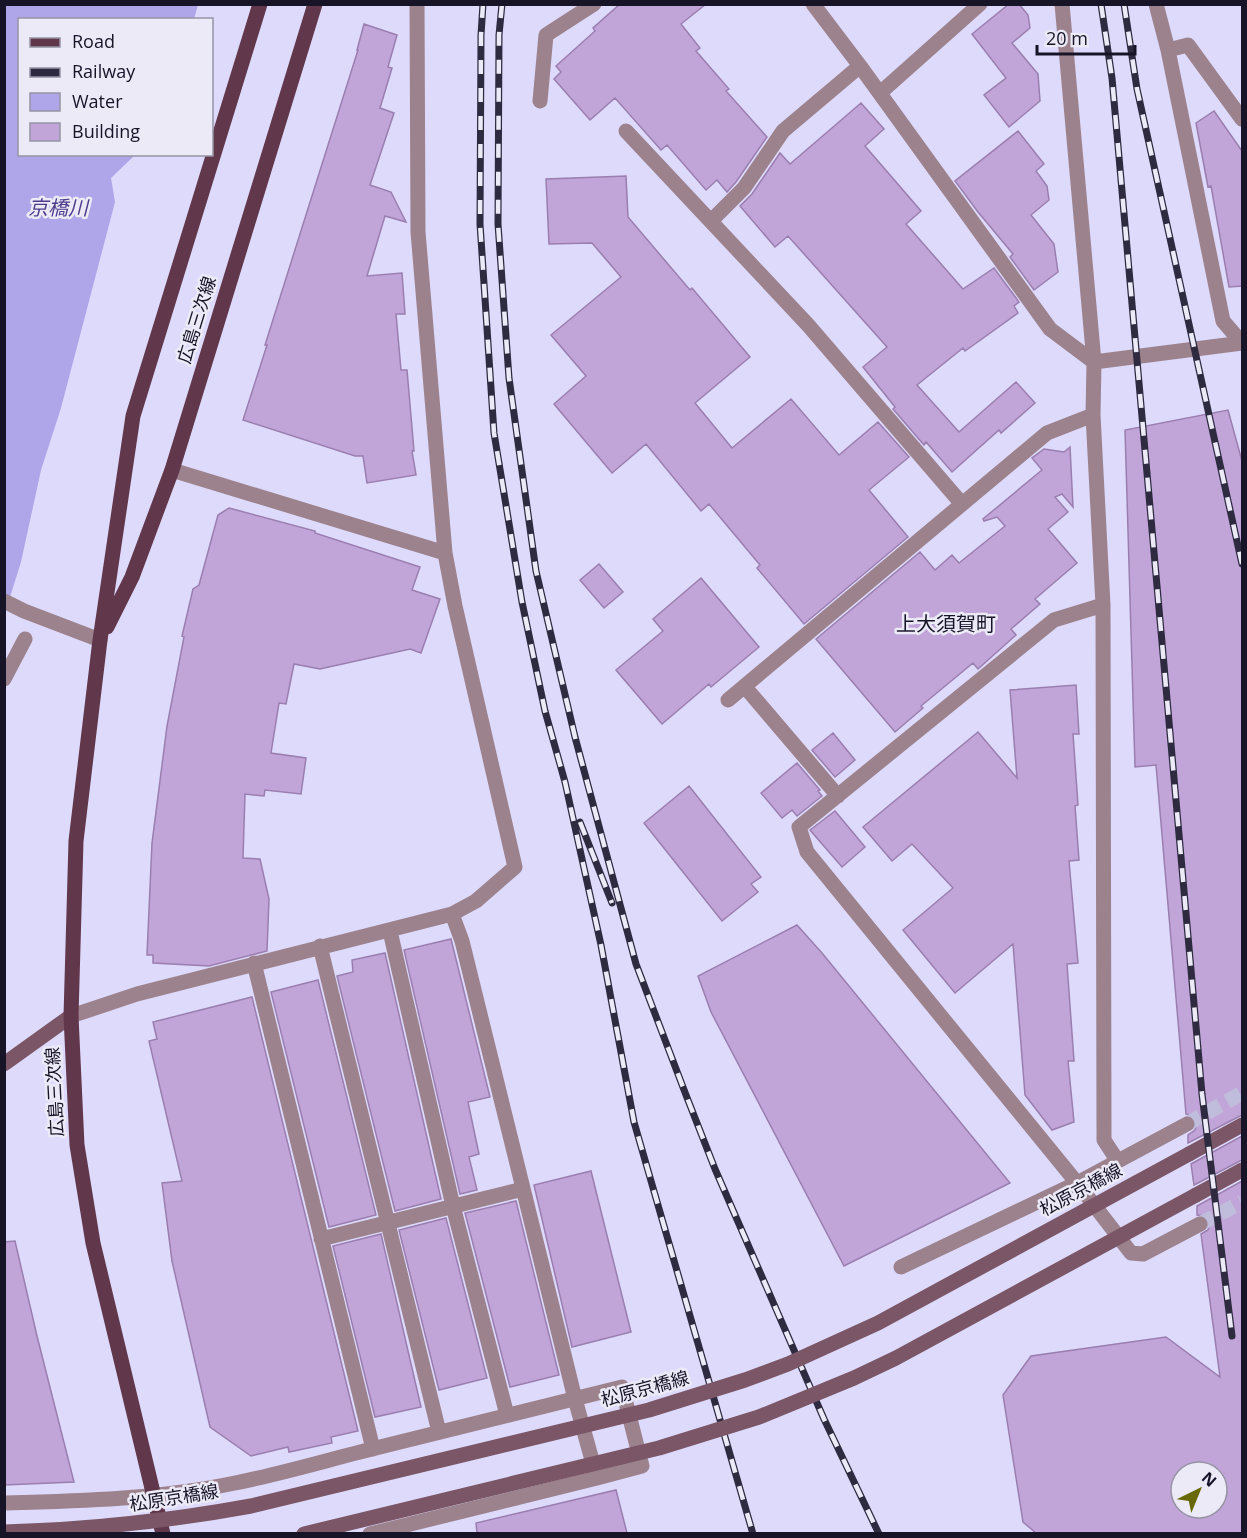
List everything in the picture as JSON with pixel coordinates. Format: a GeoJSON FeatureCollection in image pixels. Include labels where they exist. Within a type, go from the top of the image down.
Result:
{"type":"FeatureCollection","features":[{"type":"Feature","properties":{"kind":"main road","name":"広島三次線"},"geometry":{"type":"LineString","coordinates":[[163,1533],[93,1243],[77,1145],[71,1016],[76,841],[100,640],[133,416],[260,4]]}},
{"type":"Feature","properties":{"kind":"main road","name":"広島三次線"},"geometry":{"type":"LineString","coordinates":[[100,640],[132,577],[172,470],[315,4]]}},
{"type":"Feature","properties":{"kind":"street"},"geometry":{"type":"LineString","coordinates":[[4,1064],[71,1016],[137,994],[452,914],[476,901],[515,867],[445,553],[418,232],[417,4]]}},
{"type":"Feature","properties":{"kind":"street"},"geometry":{"type":"LineString","coordinates":[[540,101],[546,35],[594,4]]}},
{"type":"Feature","properties":{"kind":"street"},"geometry":{"type":"LineString","coordinates":[[813,4],[1050,329],[1094,362],[1242,343]]}},
{"type":"Feature","properties":{"kind":"street"},"geometry":{"type":"LineString","coordinates":[[880,93],[980,4]]}},
{"type":"Feature","properties":{"kind":"street"},"geometry":{"type":"LineString","coordinates":[[1062,4],[1094,362],[1093,415],[1103,605],[1104,1140],[1118,1160]]}},
{"type":"Feature","properties":{"kind":"street"},"geometry":{"type":"LineString","coordinates":[[1156,4],[1168,50],[1223,321],[1242,343]]}},
{"type":"Feature","properties":{"kind":"street"},"geometry":{"type":"LineString","coordinates":[[1168,50],[1188,45],[1242,118]]}},
{"type":"Feature","properties":{"kind":"street"},"geometry":{"type":"LineString","coordinates":[[711,221],[744,188],[783,131],[860,66]]}},
{"type":"Feature","properties":{"kind":"street"},"geometry":{"type":"LineString","coordinates":[[626,131],[808,326],[962,504]]}},
{"type":"Feature","properties":{"kind":"street"},"geometry":{"type":"LineString","coordinates":[[728,700],[1047,433],[1093,415]]}},
{"type":"Feature","properties":{"kind":"street"},"geometry":{"type":"LineString","coordinates":[[172,470],[445,553]]}},
{"type":"Feature","properties":{"kind":"street"},"geometry":{"type":"LineString","coordinates":[[4,601],[100,640]]}},
{"type":"Feature","properties":{"kind":"street"},"geometry":{"type":"LineString","coordinates":[[1103,605],[1054,620],[799,827],[807,852],[1077,1183],[1131,1253],[1143,1254],[1200,1224]]}},
{"type":"Feature","properties":{"kind":"street"},"geometry":{"type":"LineString","coordinates":[[4,679],[25,639]]}},
{"type":"Feature","properties":{"kind":"street"},"geometry":{"type":"LineString","coordinates":[[745,687],[838,796]]}},
{"type":"Feature","properties":{"kind":"street"},"geometry":{"type":"LineString","coordinates":[[452,914],[462,941],[575,1399],[597,1478]]}},
{"type":"Feature","properties":{"kind":"street"},"geometry":{"type":"LineString","coordinates":[[390,931],[453,1206],[507,1415]]}},
{"type":"Feature","properties":{"kind":"street"},"geometry":{"type":"LineString","coordinates":[[320,946],[440,1432]]}},
{"type":"Feature","properties":{"kind":"street"},"geometry":{"type":"LineString","coordinates":[[254,963],[373,1449]]}},
{"type":"Feature","properties":{"kind":"street"},"geometry":{"type":"LineString","coordinates":[[901,1267],[1077,1183],[1187,1124]]}},
{"type":"Feature","properties":{"kind":"street","name":"松原京橋線"},"geometry":{"type":"LineString","coordinates":[[4,1532],[118,1527],[251,1506],[649,1410],[745,1380],[788,1364],[878,1323],[1242,1125]]}},
{"type":"Feature","properties":{"kind":"street"},"geometry":{"type":"LineString","coordinates":[[304,1533],[659,1448],[782,1408],[896,1358],[1242,1170]]}},
{"type":"Feature","properties":{"kind":"street"},"geometry":{"type":"LineString","coordinates":[[321,1239],[523,1189]]}},
{"type":"Feature","properties":{"kind":"street"},"geometry":{"type":"LineString","coordinates":[[4,1503],[89,1500],[234,1483],[622,1387],[642,1466],[370,1533]]}},
{"type":"Feature","properties":{"kind":"water","name":"京橋川"},"geometry":{"type":"Polygon","coordinates":[[[5,5],[198,5],[194,18],[18,18],[18,156],[134,156],[111,178],[115,202],[61,408],[41,470],[21,562],[5,613],[5,5]]]}},
{"type":"Feature","properties":{"kind":"building"},"geometry":{"type":"Polygon","coordinates":[[[620,4],[706,4],[681,24],[700,48],[696,51],[729,89],[726,91],[767,137],[727,192],[717,180],[706,190],[667,145],[661,150],[615,98],[590,120],[554,79],[561,72],[556,66],[595,31],[593,28],[620,4]]]}},
{"type":"Feature","properties":{"kind":"building"},"geometry":{"type":"Polygon","coordinates":[[[1009,4],[1019,4],[1028,15],[1030,28],[1012,43],[1038,74],[1040,101],[1009,127],[984,95],[1006,78],[972,34],[1009,4]]]}},
{"type":"Feature","properties":{"kind":"building"},"geometry":{"type":"Polygon","coordinates":[[[364,24],[397,35],[388,67],[392,68],[380,108],[394,113],[370,185],[391,192],[406,222],[385,216],[367,276],[402,273],[405,314],[396,314],[401,370],[407,370],[414,451],[412,451],[416,475],[367,483],[363,456],[355,456],[243,420],[358,50],[364,24]]]}},
{"type":"Feature","properties":{"kind":"building"},"geometry":{"type":"Polygon","coordinates":[[[861,103],[884,129],[865,146],[921,211],[906,224],[963,289],[994,268],[1019,302],[1014,306],[1018,313],[965,351],[963,348],[917,385],[959,432],[1016,382],[1035,403],[1001,433],[999,430],[952,472],[926,442],[924,445],[893,409],[895,407],[863,367],[887,347],[788,236],[775,247],[740,206],[752,194],[780,153],[790,164],[861,103]]]}},
{"type":"Feature","properties":{"kind":"building"},"geometry":{"type":"Polygon","coordinates":[[[1214,111],[1242,151],[1242,286],[1229,287],[1211,186],[1208,187],[1196,123],[1214,111]]]}},
{"type":"Feature","properties":{"kind":"building"},"geometry":{"type":"Polygon","coordinates":[[[1018,131],[1044,164],[1036,171],[1047,186],[1049,200],[1031,215],[1054,244],[1058,272],[1034,290],[1010,257],[1013,254],[955,181],[1018,131]]]}},
{"type":"Feature","properties":{"kind":"building"},"geometry":{"type":"Polygon","coordinates":[[[626,176],[628,217],[750,357],[695,403],[732,448],[791,399],[839,455],[878,422],[909,457],[869,490],[908,537],[804,624],[757,568],[760,565],[709,504],[701,511],[646,444],[612,473],[554,404],[586,376],[551,335],[621,277],[592,243],[549,244],[546,179],[626,176]]]}},
{"type":"Feature","properties":{"kind":"building"},"geometry":{"type":"Polygon","coordinates":[[[1228,410],[1242,461],[1242,1115],[1188,1143],[1188,1135],[1195,1130],[1197,1124],[1193,1116],[1186,1114],[1156,765],[1135,767],[1125,430],[1228,410]]]}},
{"type":"Feature","properties":{"kind":"building"},"geometry":{"type":"Polygon","coordinates":[[[1070,447],[1073,507],[1062,494],[1055,497],[1068,512],[1048,529],[1077,563],[1035,599],[1040,604],[1011,629],[1016,635],[978,669],[973,663],[921,706],[923,708],[895,732],[816,639],[920,552],[935,570],[952,555],[959,563],[1005,526],[997,517],[984,521],[983,519],[1042,470],[1032,458],[1044,449],[1064,452],[1070,447]]]}},
{"type":"Feature","properties":{"kind":"building"},"geometry":{"type":"Polygon","coordinates":[[[229,508],[315,531],[315,533],[420,567],[412,590],[440,599],[421,653],[410,649],[320,669],[294,664],[286,704],[279,703],[271,753],[306,758],[301,794],[265,790],[264,796],[245,794],[243,858],[260,859],[269,899],[267,951],[209,966],[153,963],[153,955],[147,955],[152,843],[167,726],[184,637],[182,636],[193,589],[199,585],[218,515],[229,508]]]}},
{"type":"Feature","properties":{"kind":"building"},"geometry":{"type":"Polygon","coordinates":[[[599,564],[623,592],[604,608],[580,580],[599,564]]]}},
{"type":"Feature","properties":{"kind":"building"},"geometry":{"type":"Polygon","coordinates":[[[701,578],[759,647],[711,687],[709,684],[662,724],[616,670],[663,631],[653,619],[701,578]]]}},
{"type":"Feature","properties":{"kind":"building"},"geometry":{"type":"Polygon","coordinates":[[[1076,685],[1079,734],[1073,734],[1079,860],[1069,861],[1078,963],[1067,964],[1074,1061],[1068,1061],[1074,1122],[1052,1130],[1025,1095],[1013,944],[955,993],[903,930],[953,888],[912,844],[892,861],[863,827],[978,732],[1017,778],[1010,690],[1076,685]]]}},
{"type":"Feature","properties":{"kind":"building"},"geometry":{"type":"Polygon","coordinates":[[[833,733],[855,760],[835,777],[812,750],[833,733]]]}},
{"type":"Feature","properties":{"kind":"building"},"geometry":{"type":"Polygon","coordinates":[[[797,763],[820,790],[818,791],[822,796],[797,816],[792,810],[782,818],[761,793],[797,763]]]}},
{"type":"Feature","properties":{"kind":"building"},"geometry":{"type":"Polygon","coordinates":[[[689,786],[761,877],[751,884],[758,892],[722,921],[644,823],[689,786]]]}},
{"type":"Feature","properties":{"kind":"building"},"geometry":{"type":"Polygon","coordinates":[[[835,811],[865,847],[842,867],[810,830],[835,811]]]}},
{"type":"Feature","properties":{"kind":"building"},"geometry":{"type":"Polygon","coordinates":[[[797,925],[1010,1183],[844,1266],[711,1012],[698,976],[797,925]]]}},
{"type":"Feature","properties":{"kind":"building"},"geometry":{"type":"Polygon","coordinates":[[[451,939],[490,1097],[468,1102],[479,1154],[469,1157],[477,1190],[460,1194],[404,950],[451,939]]]}},
{"type":"Feature","properties":{"kind":"building"},"geometry":{"type":"Polygon","coordinates":[[[385,953],[441,1199],[395,1211],[337,976],[353,972],[352,960],[385,953]]]}},
{"type":"Feature","properties":{"kind":"building"},"geometry":{"type":"Polygon","coordinates":[[[318,980],[376,1215],[329,1227],[271,992],[318,980]]]}},
{"type":"Feature","properties":{"kind":"building"},"geometry":{"type":"Polygon","coordinates":[[[252,997],[358,1431],[331,1437],[332,1443],[289,1452],[288,1447],[251,1456],[210,1427],[172,1261],[162,1183],[182,1181],[149,1041],[157,1039],[153,1022],[252,997]]]}},
{"type":"Feature","properties":{"kind":"building"},"geometry":{"type":"Polygon","coordinates":[[[1242,1136],[1242,1160],[1194,1185],[1191,1164],[1242,1136]]]}},
{"type":"Feature","properties":{"kind":"building"},"geometry":{"type":"Polygon","coordinates":[[[591,1171],[631,1332],[572,1347],[534,1185],[591,1171]]]}},
{"type":"Feature","properties":{"kind":"building"},"geometry":{"type":"Polygon","coordinates":[[[1242,1181],[1242,1533],[1036,1533],[1023,1522],[1003,1395],[1031,1356],[1166,1337],[1220,1377],[1201,1234],[1208,1230],[1210,1224],[1206,1216],[1197,1215],[1197,1206],[1242,1181]]]}},
{"type":"Feature","properties":{"kind":"building"},"geometry":{"type":"Polygon","coordinates":[[[516,1201],[559,1375],[510,1387],[465,1213],[516,1201]]]}},
{"type":"Feature","properties":{"kind":"building"},"geometry":{"type":"Polygon","coordinates":[[[446,1218],[487,1378],[439,1390],[399,1230],[446,1218]]]}},
{"type":"Feature","properties":{"kind":"building"},"geometry":{"type":"Polygon","coordinates":[[[381,1234],[421,1407],[375,1417],[333,1246],[381,1234]]]}},
{"type":"Feature","properties":{"kind":"building"},"geometry":{"type":"Polygon","coordinates":[[[15,1241],[74,1482],[4,1485],[4,1242],[15,1241]]]}},
{"type":"Feature","properties":{"kind":"building"},"geometry":{"type":"Polygon","coordinates":[[[616,1490],[627,1533],[477,1533],[476,1523],[616,1490]]]}},
{"type":"Feature","properties":{"kind":"tunnel"},"geometry":{"type":"LineString","coordinates":[[1187,1124],[1242,1093]]}},
{"type":"Feature","properties":{"kind":"tunnel"},"geometry":{"type":"LineString","coordinates":[[1200,1224],[1242,1202]]}},
{"type":"Feature","properties":{"kind":"railway"},"geometry":{"type":"LineString","coordinates":[[483,4],[480,224],[494,433],[522,602],[545,711],[565,782],[601,945],[634,1122],[753,1534]]}},
{"type":"Feature","properties":{"kind":"railway"},"geometry":{"type":"LineString","coordinates":[[502,4],[499,35],[498,224],[509,378],[536,571],[575,737],[636,964],[715,1169],[824,1419],[879,1534]]}},
{"type":"Feature","properties":{"kind":"railway"},"geometry":{"type":"LineString","coordinates":[[1101,4],[1112,78],[1202,1094],[1232,1336]]}},
{"type":"Feature","properties":{"kind":"railway"},"geometry":{"type":"LineString","coordinates":[[1124,4],[1137,89],[1242,564]]}},
{"type":"Feature","properties":{"kind":"railway"},"geometry":{"type":"LineString","coordinates":[[580,822],[612,903]]}},
{"type":"Feature","properties":{"kind":"district","name":"上大須賀町"},"geometry":{"type":"Point","coordinates":[946,624]}}]}
